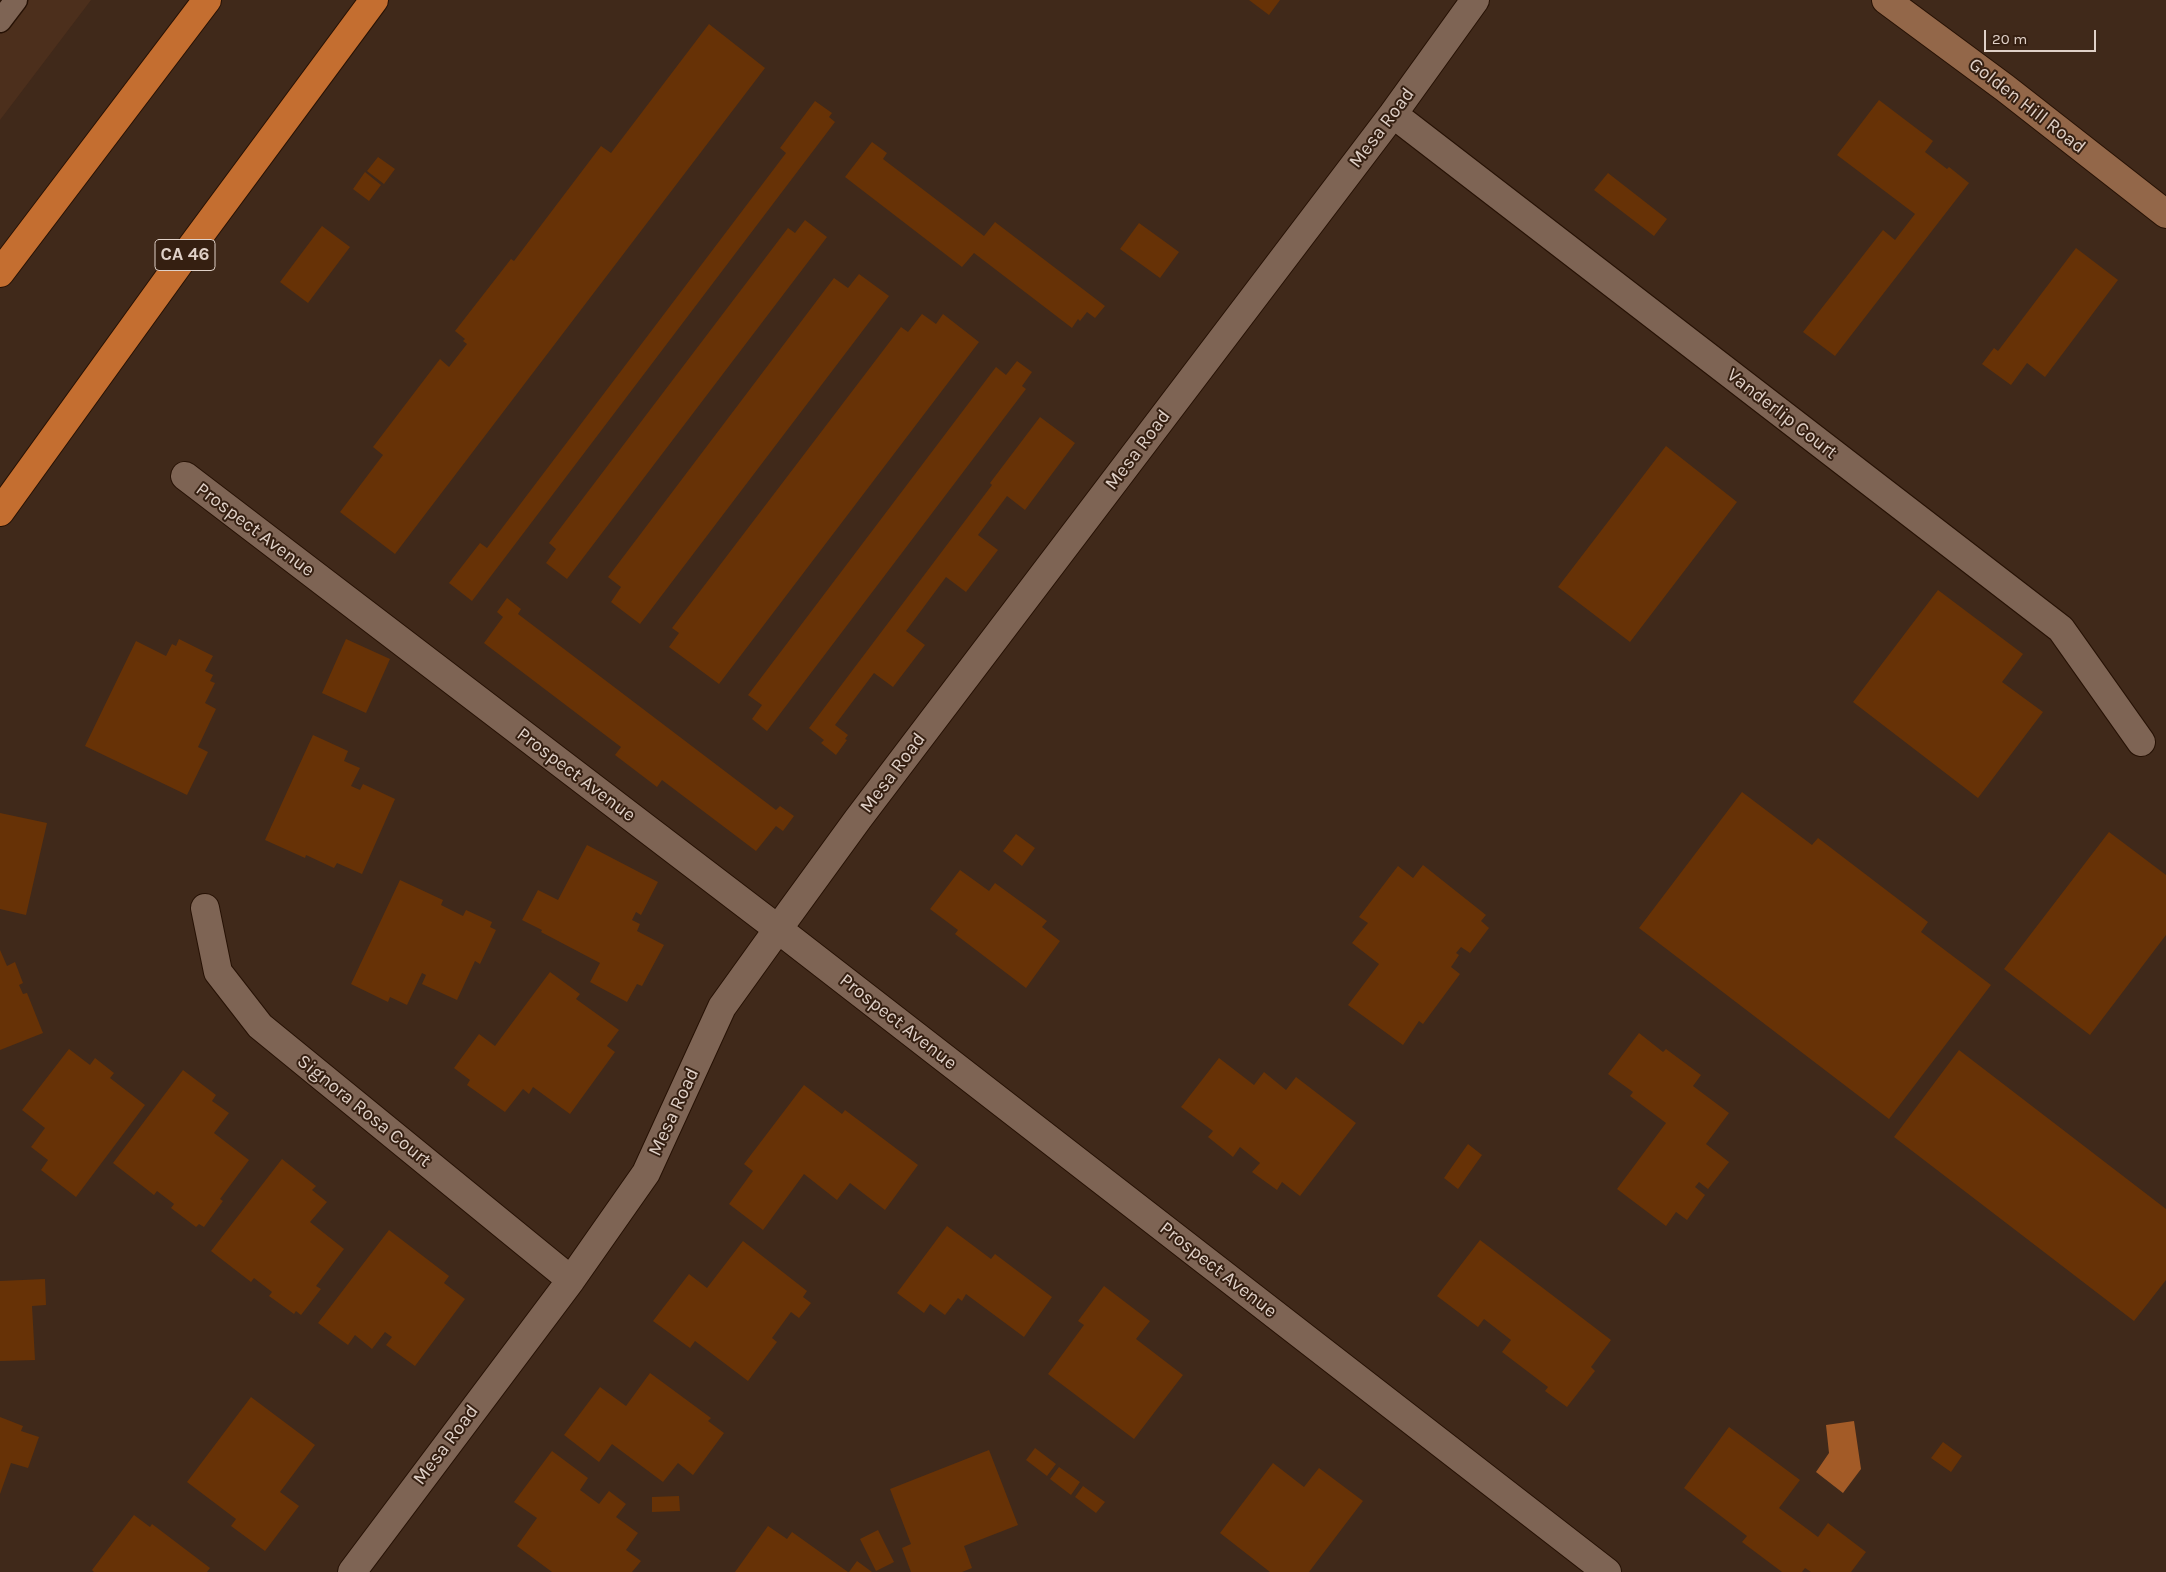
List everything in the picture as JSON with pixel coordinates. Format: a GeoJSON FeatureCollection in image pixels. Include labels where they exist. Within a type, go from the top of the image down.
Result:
{"type":"FeatureCollection","features":[{"type":"Feature","properties":{"kind":"highway"},"geometry":{"type":"LineString","coordinates":[[0,273],[207,0]]}},
{"type":"Feature","properties":{"kind":"highway","name":"CA 46"},"geometry":{"type":"LineString","coordinates":[[0,512],[189,250],[374,0]]}},
{"type":"Feature","properties":{"kind":"main road","name":"Golden Hill Road"},"geometry":{"type":"LineString","coordinates":[[1886,0],[2005,88],[2166,214]]}},
{"type":"Feature","properties":{"kind":"street","name":"Mesa Road"},"geometry":{"type":"LineString","coordinates":[[352,1572],[571,1280],[646,1173],[722,1007],[864,811],[1393,114],[1476,0]]}},
{"type":"Feature","properties":{"kind":"street","name":"Vanderlip Court"},"geometry":{"type":"LineString","coordinates":[[1393,114],[2061,629],[2141,742]]}},
{"type":"Feature","properties":{"kind":"street","name":"Prospect Avenue"},"geometry":{"type":"LineString","coordinates":[[185,476],[778,929],[1607,1572]]}},
{"type":"Feature","properties":{"kind":"street","name":"Signora Rosa Court"},"geometry":{"type":"LineString","coordinates":[[205,908],[218,972],[260,1026],[571,1280]]}},
{"type":"Feature","properties":{"kind":"lane"},"geometry":{"type":"LineString","coordinates":[[0,21],[16,0]]}},
{"type":"Feature","properties":{"kind":"shaded area"},"geometry":{"type":"Polygon","coordinates":[[[0,0],[91,0],[0,120],[0,0]]]}},
{"type":"Feature","properties":{"kind":"shaded area"},"geometry":{"type":"Polygon","coordinates":[[[1854,1421],[1861,1469],[1843,1493],[1816,1472],[1829,1453],[1826,1425],[1854,1421]]]}},
{"type":"Feature","properties":{"kind":"building"},"geometry":{"type":"Polygon","coordinates":[[[1249,0],[1280,0],[1269,15],[1249,0]]]}},
{"type":"Feature","properties":{"kind":"building"},"geometry":{"type":"Polygon","coordinates":[[[709,24],[765,68],[395,554],[340,512],[383,455],[373,447],[440,359],[449,367],[467,344],[463,341],[465,339],[455,331],[511,259],[514,261],[601,146],[611,153],[709,24]]]}},
{"type":"Feature","properties":{"kind":"building"},"geometry":{"type":"Polygon","coordinates":[[[1879,100],[1933,141],[1925,152],[1947,169],[1949,167],[1969,183],[1835,356],[1803,332],[1883,230],[1895,240],[1915,214],[1837,155],[1879,100]]]}},
{"type":"Feature","properties":{"kind":"building"},"geometry":{"type":"Polygon","coordinates":[[[815,101],[832,113],[829,117],[835,122],[472,601],[449,583],[480,543],[487,548],[786,153],[780,148],[815,101]]]}},
{"type":"Feature","properties":{"kind":"building"},"geometry":{"type":"Polygon","coordinates":[[[872,142],[887,153],[883,159],[984,236],[995,222],[1105,306],[1095,318],[1087,312],[1080,321],[1078,319],[1072,328],[974,253],[962,267],[845,177],[872,142]]]}},
{"type":"Feature","properties":{"kind":"building"},"geometry":{"type":"Polygon","coordinates":[[[378,157],[395,169],[384,184],[367,171],[378,157]]]}},
{"type":"Feature","properties":{"kind":"building"},"geometry":{"type":"Polygon","coordinates":[[[365,172],[381,185],[369,201],[353,189],[365,172]]]}},
{"type":"Feature","properties":{"kind":"building"},"geometry":{"type":"Polygon","coordinates":[[[1608,173],[1667,219],[1654,236],[1594,190],[1608,173]]]}},
{"type":"Feature","properties":{"kind":"building"},"geometry":{"type":"Polygon","coordinates":[[[805,220],[827,237],[567,579],[546,563],[556,549],[549,543],[788,228],[795,233],[805,220]]]}},
{"type":"Feature","properties":{"kind":"building"},"geometry":{"type":"Polygon","coordinates":[[[1139,223],[1179,252],[1160,278],[1120,249],[1139,223]]]}},
{"type":"Feature","properties":{"kind":"building"},"geometry":{"type":"Polygon","coordinates":[[[322,226],[350,247],[308,303],[280,282],[322,226]]]}},
{"type":"Feature","properties":{"kind":"building"},"geometry":{"type":"Polygon","coordinates":[[[2076,248],[2118,280],[2045,377],[2027,363],[2011,385],[1982,364],[1994,348],[1998,351],[2076,248]]]}},
{"type":"Feature","properties":{"kind":"building"},"geometry":{"type":"Polygon","coordinates":[[[859,274],[889,296],[640,624],[611,602],[621,587],[608,577],[834,278],[848,288],[859,274]]]}},
{"type":"Feature","properties":{"kind":"building"},"geometry":{"type":"Polygon","coordinates":[[[922,314],[936,324],[943,314],[979,342],[719,684],[669,647],[679,633],[672,628],[901,327],[908,332],[922,314]]]}},
{"type":"Feature","properties":{"kind":"building"},"geometry":{"type":"Polygon","coordinates":[[[1017,361],[1032,372],[1022,386],[1026,389],[767,731],[752,719],[762,705],[748,695],[996,367],[1006,375],[1017,361]]]}},
{"type":"Feature","properties":{"kind":"building"},"geometry":{"type":"Polygon","coordinates":[[[1040,417],[1075,443],[1025,510],[1007,496],[978,535],[998,550],[966,592],[946,577],[906,631],[925,645],[893,687],[874,673],[835,725],[848,735],[845,739],[847,740],[836,755],[821,743],[824,740],[809,728],[992,485],[990,483],[1040,417]]]}},
{"type":"Feature","properties":{"kind":"building"},"geometry":{"type":"Polygon","coordinates":[[[1666,446],[1737,502],[1630,642],[1558,587],[1666,446]]]}},
{"type":"Feature","properties":{"kind":"building"},"geometry":{"type":"Polygon","coordinates":[[[1938,590],[2023,654],[2002,682],[2043,712],[1978,798],[1853,702],[1938,590]]]}},
{"type":"Feature","properties":{"kind":"building"},"geometry":{"type":"Polygon","coordinates":[[[507,598],[521,609],[518,614],[776,810],[780,806],[794,816],[783,831],[776,826],[756,851],[662,780],[657,787],[615,755],[621,747],[484,643],[503,617],[497,612],[507,598]]]}},
{"type":"Feature","properties":{"kind":"building"},"geometry":{"type":"Polygon","coordinates":[[[179,639],[213,656],[205,671],[213,675],[210,681],[215,683],[205,703],[216,709],[198,747],[208,752],[187,795],[85,746],[136,641],[166,656],[172,644],[176,646],[179,639]]]}},
{"type":"Feature","properties":{"kind":"building"},"geometry":{"type":"Polygon","coordinates":[[[346,639],[390,659],[366,713],[322,693],[346,639]]]}},
{"type":"Feature","properties":{"kind":"building"},"geometry":{"type":"Polygon","coordinates":[[[313,735],[348,751],[344,761],[360,768],[351,786],[360,790],[363,784],[395,799],[362,874],[337,863],[334,868],[306,855],[305,858],[265,840],[313,735]]]}},
{"type":"Feature","properties":{"kind":"building"},"geometry":{"type":"Polygon","coordinates":[[[1742,792],[1812,845],[1818,838],[1928,922],[1921,932],[1991,985],[1889,1119],[1639,928],[1742,792]]]}},
{"type":"Feature","properties":{"kind":"building"},"geometry":{"type":"Polygon","coordinates":[[[0,813],[47,823],[26,915],[0,909],[0,813]]]}},
{"type":"Feature","properties":{"kind":"building"},"geometry":{"type":"Polygon","coordinates":[[[2109,832],[2166,875],[2166,935],[2090,1035],[2004,969],[2109,832]]]}},
{"type":"Feature","properties":{"kind":"building"},"geometry":{"type":"Polygon","coordinates":[[[1016,834],[1035,848],[1022,866],[1003,851],[1016,834]]]}},
{"type":"Feature","properties":{"kind":"building"},"geometry":{"type":"Polygon","coordinates":[[[587,845],[658,882],[641,915],[636,912],[632,920],[640,924],[637,931],[664,945],[642,986],[637,984],[627,1002],[590,982],[600,963],[522,920],[538,890],[558,900],[587,845]]]}},
{"type":"Feature","properties":{"kind":"building"},"geometry":{"type":"Polygon","coordinates":[[[1423,865],[1486,915],[1481,921],[1489,928],[1470,953],[1461,947],[1456,953],[1459,955],[1451,967],[1460,974],[1423,1024],[1419,1021],[1403,1045],[1348,1005],[1379,964],[1352,943],[1368,923],[1359,917],[1398,866],[1413,878],[1423,865]]]}},
{"type":"Feature","properties":{"kind":"building"},"geometry":{"type":"Polygon","coordinates":[[[960,870],[989,891],[995,883],[1047,921],[1042,927],[1060,941],[1026,988],[955,934],[958,930],[930,909],[960,870]]]}},
{"type":"Feature","properties":{"kind":"building"},"geometry":{"type":"Polygon","coordinates":[[[400,880],[443,900],[441,905],[463,916],[466,910],[492,922],[490,927],[496,930],[480,964],[475,961],[457,1000],[422,984],[426,975],[422,973],[407,1005],[390,997],[388,1002],[351,984],[400,880]]]}},
{"type":"Feature","properties":{"kind":"building"},"geometry":{"type":"Polygon","coordinates":[[[0,950],[7,966],[15,962],[23,983],[19,985],[23,994],[27,993],[43,1033],[0,1050],[0,950]]]}},
{"type":"Feature","properties":{"kind":"building"},"geometry":{"type":"Polygon","coordinates":[[[550,972],[580,994],[576,999],[619,1030],[607,1046],[615,1052],[570,1114],[533,1087],[529,1094],[523,1089],[505,1112],[467,1085],[470,1080],[454,1068],[479,1034],[495,1046],[550,972]]]}},
{"type":"Feature","properties":{"kind":"building"},"geometry":{"type":"Polygon","coordinates":[[[1639,1033],[1663,1052],[1666,1049],[1701,1075],[1693,1086],[1729,1113],[1706,1144],[1729,1162],[1708,1189],[1699,1182],[1695,1187],[1705,1195],[1687,1220],[1676,1212],[1666,1226],[1617,1189],[1666,1123],[1630,1096],[1633,1092],[1608,1074],[1639,1033]]]}},
{"type":"Feature","properties":{"kind":"building"},"geometry":{"type":"Polygon","coordinates":[[[69,1049],[90,1065],[95,1058],[114,1073],[110,1078],[145,1105],[76,1197],[41,1170],[48,1160],[31,1147],[45,1128],[22,1110],[69,1049]]]}},
{"type":"Feature","properties":{"kind":"building"},"geometry":{"type":"Polygon","coordinates":[[[1959,1050],[2166,1209],[2166,1280],[2134,1321],[1894,1137],[1959,1050]]]}},
{"type":"Feature","properties":{"kind":"building"},"geometry":{"type":"Polygon","coordinates":[[[1219,1058],[1254,1085],[1264,1072],[1286,1090],[1296,1077],[1356,1123],[1300,1196],[1282,1182],[1277,1190],[1252,1172],[1260,1163],[1240,1147],[1233,1157],[1208,1137],[1213,1131],[1181,1107],[1219,1058]]]}},
{"type":"Feature","properties":{"kind":"building"},"geometry":{"type":"Polygon","coordinates":[[[183,1070],[216,1095],[212,1101],[229,1113],[214,1133],[249,1160],[220,1199],[223,1201],[204,1227],[199,1224],[196,1227],[171,1208],[174,1204],[157,1191],[154,1195],[113,1163],[183,1070]]]}},
{"type":"Feature","properties":{"kind":"building"},"geometry":{"type":"Polygon","coordinates":[[[804,1085],[842,1114],[845,1110],[918,1165],[885,1210],[850,1183],[837,1200],[804,1174],[763,1230],[729,1204],[753,1171],[744,1164],[804,1085]]]}},
{"type":"Feature","properties":{"kind":"building"},"geometry":{"type":"Polygon","coordinates":[[[1468,1144],[1482,1155],[1458,1189],[1444,1178],[1468,1144]]]}},
{"type":"Feature","properties":{"kind":"building"},"geometry":{"type":"Polygon","coordinates":[[[282,1159],[316,1186],[312,1190],[327,1202],[310,1222],[344,1249],[316,1286],[321,1289],[301,1315],[296,1311],[294,1314],[269,1296],[272,1292],[254,1278],[251,1282],[211,1251],[282,1159]]]}},
{"type":"Feature","properties":{"kind":"building"},"geometry":{"type":"Polygon","coordinates":[[[947,1226],[991,1259],[995,1254],[1052,1297],[1024,1337],[966,1294],[962,1301],[958,1298],[945,1315],[930,1304],[924,1313],[897,1293],[947,1226]]]}},
{"type":"Feature","properties":{"kind":"building"},"geometry":{"type":"Polygon","coordinates":[[[389,1230],[449,1276],[444,1283],[465,1299],[415,1366],[386,1345],[392,1337],[385,1332],[372,1349],[355,1335],[348,1345],[318,1323],[389,1230]]]}},
{"type":"Feature","properties":{"kind":"building"},"geometry":{"type":"Polygon","coordinates":[[[1480,1240],[1611,1340],[1591,1367],[1595,1371],[1567,1407],[1545,1391],[1548,1387],[1502,1352],[1511,1340],[1484,1319],[1478,1327],[1437,1296],[1480,1240]]]}},
{"type":"Feature","properties":{"kind":"building"},"geometry":{"type":"Polygon","coordinates":[[[743,1241],[807,1291],[803,1297],[811,1303],[799,1318],[791,1312],[772,1338],[777,1342],[748,1381],[695,1341],[690,1348],[653,1321],[689,1274],[707,1288],[743,1241]]]}},
{"type":"Feature","properties":{"kind":"building"},"geometry":{"type":"Polygon","coordinates":[[[45,1279],[46,1305],[32,1306],[35,1360],[0,1361],[0,1281],[45,1279]]]}},
{"type":"Feature","properties":{"kind":"building"},"geometry":{"type":"Polygon","coordinates":[[[1104,1286],[1150,1321],[1136,1339],[1183,1375],[1134,1439],[1048,1374],[1084,1325],[1078,1321],[1104,1286]]]}},
{"type":"Feature","properties":{"kind":"building"},"geometry":{"type":"Polygon","coordinates":[[[650,1373],[711,1418],[708,1421],[724,1433],[693,1475],[678,1463],[663,1482],[612,1444],[599,1462],[564,1435],[600,1387],[626,1406],[650,1373]]]}},
{"type":"Feature","properties":{"kind":"building"},"geometry":{"type":"Polygon","coordinates":[[[251,1397],[315,1445],[280,1492],[299,1506],[265,1551],[231,1526],[236,1519],[187,1482],[251,1397]]]}},
{"type":"Feature","properties":{"kind":"building"},"geometry":{"type":"Polygon","coordinates":[[[0,1417],[23,1426],[21,1431],[39,1437],[28,1468],[11,1463],[0,1494],[0,1417]]]}},
{"type":"Feature","properties":{"kind":"building"},"geometry":{"type":"Polygon","coordinates":[[[1729,1427],[1800,1480],[1779,1508],[1818,1537],[1828,1523],[1866,1552],[1851,1572],[1811,1572],[1805,1568],[1802,1572],[1782,1572],[1742,1542],[1747,1536],[1684,1488],[1729,1427]]]}},
{"type":"Feature","properties":{"kind":"building"},"geometry":{"type":"Polygon","coordinates":[[[1943,1442],[1962,1456],[1951,1472],[1931,1458],[1943,1442]]]}},
{"type":"Feature","properties":{"kind":"building"},"geometry":{"type":"Polygon","coordinates":[[[1035,1448],[1056,1464],[1047,1476],[1026,1460],[1035,1448]]]}},
{"type":"Feature","properties":{"kind":"building"},"geometry":{"type":"Polygon","coordinates":[[[989,1450],[1018,1525],[964,1546],[972,1568],[962,1572],[911,1572],[902,1548],[911,1544],[890,1489],[989,1450]]]}},
{"type":"Feature","properties":{"kind":"building"},"geometry":{"type":"Polygon","coordinates":[[[552,1451],[588,1478],[580,1490],[599,1504],[609,1491],[626,1504],[616,1517],[638,1533],[626,1550],[641,1561],[632,1572],[552,1572],[517,1546],[537,1518],[514,1502],[552,1451]]]}},
{"type":"Feature","properties":{"kind":"building"},"geometry":{"type":"Polygon","coordinates":[[[1273,1463],[1304,1487],[1319,1468],[1363,1501],[1309,1572],[1270,1572],[1220,1533],[1273,1463]]]}},
{"type":"Feature","properties":{"kind":"building"},"geometry":{"type":"Polygon","coordinates":[[[1059,1467],[1080,1482],[1071,1495],[1050,1479],[1059,1467]]]}},
{"type":"Feature","properties":{"kind":"building"},"geometry":{"type":"Polygon","coordinates":[[[1083,1486],[1105,1502],[1096,1513],[1075,1497],[1083,1486]]]}},
{"type":"Feature","properties":{"kind":"building"},"geometry":{"type":"Polygon","coordinates":[[[679,1496],[680,1511],[652,1512],[652,1497],[679,1496]]]}},
{"type":"Feature","properties":{"kind":"building"},"geometry":{"type":"Polygon","coordinates":[[[134,1515],[150,1527],[152,1524],[210,1568],[207,1572],[94,1572],[92,1570],[134,1515]]]}},
{"type":"Feature","properties":{"kind":"building"},"geometry":{"type":"Polygon","coordinates":[[[768,1526],[787,1539],[792,1532],[848,1572],[735,1572],[768,1526]]]}},
{"type":"Feature","properties":{"kind":"building"},"geometry":{"type":"Polygon","coordinates":[[[878,1530],[894,1562],[876,1571],[860,1539],[878,1530]]]}},
{"type":"Feature","properties":{"kind":"building"},"geometry":{"type":"Polygon","coordinates":[[[857,1561],[872,1572],[849,1572],[857,1561]]]}}]}
